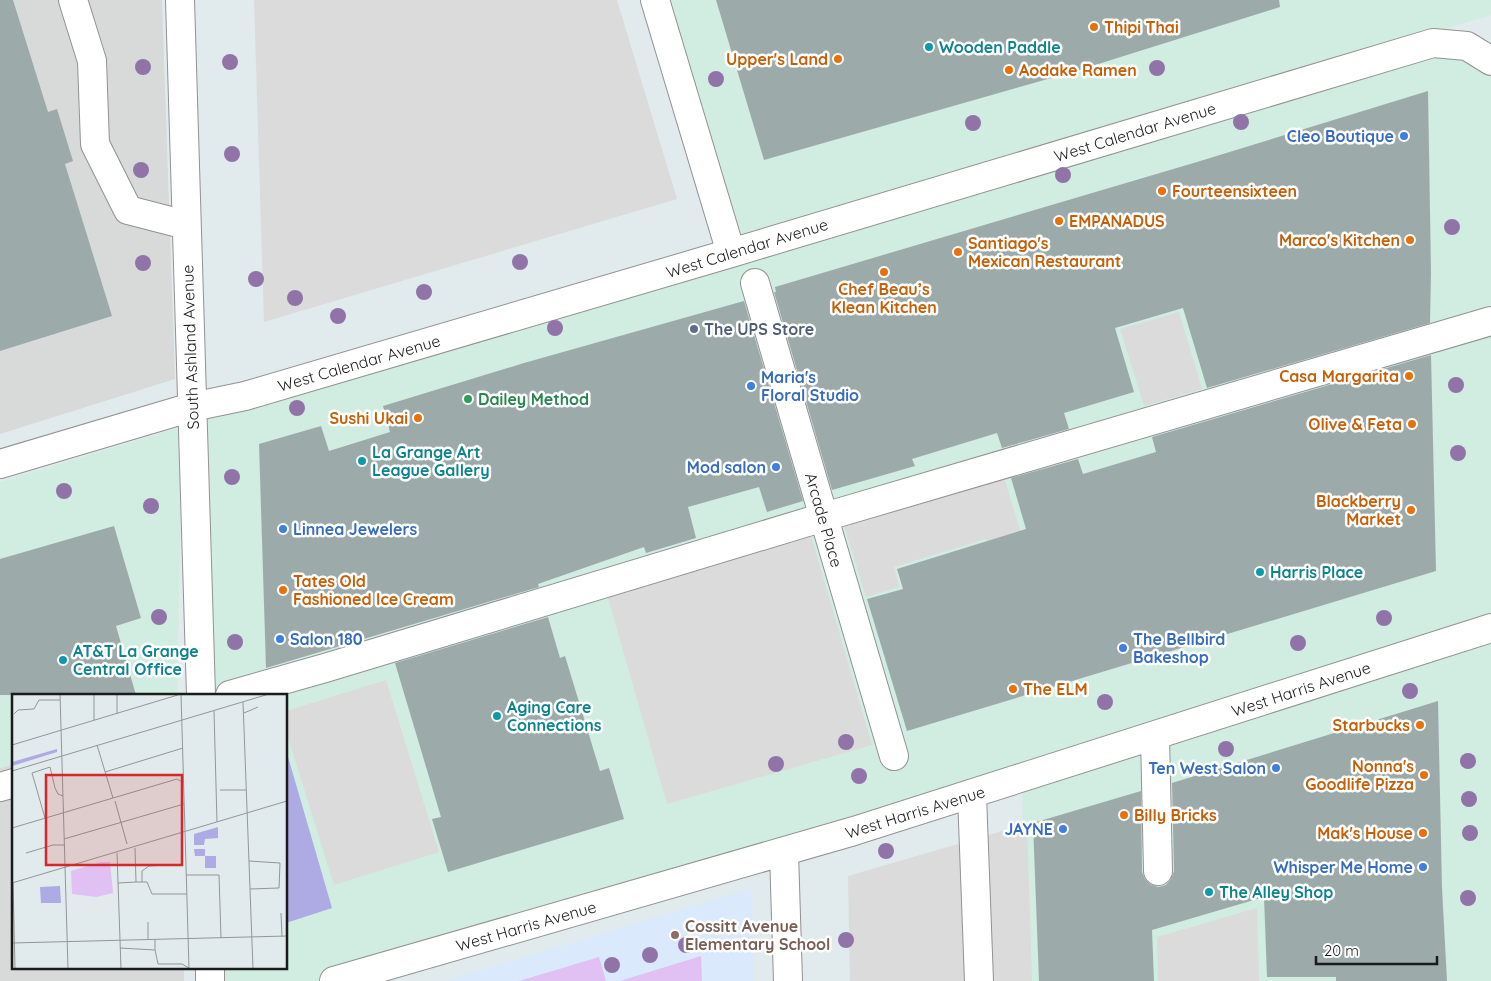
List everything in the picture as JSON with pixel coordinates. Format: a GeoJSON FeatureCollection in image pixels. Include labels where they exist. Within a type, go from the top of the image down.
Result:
{"type":"FeatureCollection","features":[{"type":"Feature","properties":{"kind":"street"},"geometry":{"type":"LineString","coordinates":[[73,0],[92,61],[95,144],[128,210],[186,225]]}},
{"type":"Feature","properties":{"kind":"street","name":"South Ashland Avenue"},"geometry":{"type":"LineString","coordinates":[[180,0],[201,694]]}},
{"type":"Feature","properties":{"kind":"street"},"geometry":{"type":"LineString","coordinates":[[655,0],[732,254]]}},
{"type":"Feature","properties":{"kind":"street","name":"West Calendar Avenue"},"geometry":{"type":"LineString","coordinates":[[0,464],[192,407],[245,396],[732,254],[1432,43],[1467,46],[1491,61]]}},
{"type":"Feature","properties":{"kind":"street","name":"Arcade Place"},"geometry":{"type":"LineString","coordinates":[[754,283],[894,756]]}},
{"type":"Feature","properties":{"kind":"street"},"geometry":{"type":"LineString","coordinates":[[234,694],[824,517],[1491,321]]}},
{"type":"Feature","properties":{"kind":"street","name":"West Harris Avenue"},"geometry":{"type":"LineString","coordinates":[[334,981],[784,853],[972,795],[1491,628]]}},
{"type":"Feature","properties":{"kind":"street"},"geometry":{"type":"LineString","coordinates":[[1155,736],[1158,871]]}},
{"type":"Feature","properties":{"kind":"street"},"geometry":{"type":"LineString","coordinates":[[0,788],[12,784]]}},
{"type":"Feature","properties":{"kind":"street"},"geometry":{"type":"LineString","coordinates":[[972,795],[978,981]]}},
{"type":"Feature","properties":{"kind":"street"},"geometry":{"type":"LineString","coordinates":[[784,853],[788,981]]}},
{"type":"Feature","properties":{"kind":"street"},"geometry":{"type":"LineString","coordinates":[[210,968],[210,981]]}},
{"type":"Feature","properties":{"kind":"shaded area"},"geometry":{"type":"Polygon","coordinates":[[[0,0],[162,0],[175,379],[0,434],[0,0]]]}},
{"type":"Feature","properties":{"kind":"shaded area"},"geometry":{"type":"Polygon","coordinates":[[[254,0],[617,0],[677,199],[264,322],[254,0]]]}},
{"type":"Feature","properties":{"kind":"shaded area"},"geometry":{"type":"Polygon","coordinates":[[[663,0],[1491,0],[1491,15],[737,237],[663,0]]]}},
{"type":"Feature","properties":{"kind":"shaded area"},"geometry":{"type":"Polygon","coordinates":[[[1470,42],[1491,67],[1491,620],[901,811],[317,981],[215,981],[215,968],[288,968],[288,694],[207,694],[204,418],[1470,42]]]}},
{"type":"Feature","properties":{"kind":"shaded area"},"geometry":{"type":"Polygon","coordinates":[[[1179,312],[1202,389],[1144,406],[1120,329],[1179,312]]]}},
{"type":"Feature","properties":{"kind":"shaded area"},"geometry":{"type":"Polygon","coordinates":[[[182,427],[177,694],[12,694],[12,765],[0,768],[0,482],[182,427]]]}},
{"type":"Feature","properties":{"kind":"shaded area"},"geometry":{"type":"Polygon","coordinates":[[[1003,474],[1026,549],[993,559],[986,539],[894,567],[899,587],[866,597],[843,522],[1003,474]]]}},
{"type":"Feature","properties":{"kind":"shaded area"},"geometry":{"type":"Polygon","coordinates":[[[810,532],[872,745],[667,804],[606,591],[810,532]]]}},
{"type":"Feature","properties":{"kind":"shaded area"},"geometry":{"type":"Polygon","coordinates":[[[1491,638],[1491,981],[1027,981],[1022,785],[1491,638]]]}},
{"type":"Feature","properties":{"kind":"shaded area"},"geometry":{"type":"Polygon","coordinates":[[[386,680],[439,852],[334,885],[288,737],[288,710],[386,680]]]}},
{"type":"Feature","properties":{"kind":"shaded area"},"geometry":{"type":"Polygon","coordinates":[[[288,757],[332,908],[288,922],[288,757]]]}},
{"type":"Feature","properties":{"kind":"shaded area"},"geometry":{"type":"Polygon","coordinates":[[[12,765],[12,968],[184,968],[184,981],[0,981],[0,768],[12,765]]]}},
{"type":"Feature","properties":{"kind":"shaded area"},"geometry":{"type":"Polygon","coordinates":[[[1027,824],[1032,981],[850,981],[848,876],[1027,824]]]}},
{"type":"Feature","properties":{"kind":"shaded area","name":"Cossitt Avenue Elementary School"},"geometry":{"type":"Polygon","coordinates":[[[752,888],[754,981],[445,981],[752,888]]]}},
{"type":"Feature","properties":{"kind":"shaded area"},"geometry":{"type":"Polygon","coordinates":[[[1257,908],[1259,981],[1158,981],[1157,937],[1257,908]]]}},
{"type":"Feature","properties":{"kind":"shaded area"},"geometry":{"type":"Polygon","coordinates":[[[701,956],[702,981],[620,981],[701,956]]]}},
{"type":"Feature","properties":{"kind":"shaded area"},"geometry":{"type":"Polygon","coordinates":[[[599,957],[606,981],[519,981],[599,957]]]}},
{"type":"Feature","properties":{"kind":"building"},"geometry":{"type":"Polygon","coordinates":[[[0,0],[13,0],[48,112],[57,109],[73,161],[65,164],[112,316],[0,351],[0,0]]]}},
{"type":"Feature","properties":{"kind":"building"},"geometry":{"type":"Polygon","coordinates":[[[716,0],[1279,0],[1280,7],[1076,71],[764,160],[716,0]]]}},
{"type":"Feature","properties":{"kind":"building"},"geometry":{"type":"Polygon","coordinates":[[[1428,91],[1430,323],[1207,388],[1183,308],[1115,328],[1134,392],[1064,413],[1069,429],[1002,448],[997,433],[912,459],[915,466],[832,490],[774,292],[776,292],[775,287],[1197,162],[1428,91]]]}},
{"type":"Feature","properties":{"kind":"building"},"geometry":{"type":"Polygon","coordinates":[[[744,301],[803,501],[767,512],[759,487],[688,507],[696,538],[646,553],[644,547],[538,584],[539,587],[266,668],[259,444],[321,426],[329,451],[390,432],[383,406],[524,363],[744,301]]]}},
{"type":"Feature","properties":{"kind":"building"},"geometry":{"type":"Polygon","coordinates":[[[1431,355],[1436,571],[907,731],[867,599],[903,589],[897,569],[1026,529],[1011,478],[1078,459],[1083,474],[1156,452],[1152,437],[1431,355]]]}},
{"type":"Feature","properties":{"kind":"building","name":"AT&T La Grange Central Office"},"geometry":{"type":"Polygon","coordinates":[[[114,526],[141,618],[116,626],[136,694],[0,695],[0,559],[114,526]]]}},
{"type":"Feature","properties":{"kind":"building","name":"Aging Care Connections"},"geometry":{"type":"Polygon","coordinates":[[[548,617],[560,658],[565,656],[600,771],[609,768],[624,819],[448,872],[432,819],[441,817],[395,663],[548,617]]]}},
{"type":"Feature","properties":{"kind":"building"},"geometry":{"type":"Polygon","coordinates":[[[1438,701],[1442,888],[1447,981],[1336,981],[1336,977],[1267,977],[1264,897],[1152,930],[1154,981],[1039,981],[1033,823],[1141,791],[1142,872],[1150,884],[1158,887],[1166,885],[1174,871],[1172,783],[1438,701]]]}},
{"type":"Feature","properties":{"kind":"place","name":"Thipi Thai"},"geometry":{"type":"Point","coordinates":[1094,27]}},
{"type":"Feature","properties":{"kind":"place","name":"Wooden Paddle"},"geometry":{"type":"Point","coordinates":[929,47]}},
{"type":"Feature","properties":{"kind":"place","name":"Upper's Land"},"geometry":{"type":"Point","coordinates":[838,59]}},
{"type":"Feature","properties":{"kind":"place","name":"Aodake Ramen"},"geometry":{"type":"Point","coordinates":[1009,70]}},
{"type":"Feature","properties":{"kind":"place","name":"Cleo Boutique"},"geometry":{"type":"Point","coordinates":[1404,136]}},
{"type":"Feature","properties":{"kind":"place","name":"Fourteensixteen"},"geometry":{"type":"Point","coordinates":[1162,191]}},
{"type":"Feature","properties":{"kind":"place","name":"EMPANADUS"},"geometry":{"type":"Point","coordinates":[1059,221]}},
{"type":"Feature","properties":{"kind":"place","name":"Marco's Kitchen"},"geometry":{"type":"Point","coordinates":[1410,240]}},
{"type":"Feature","properties":{"kind":"place","name":"Santiago's Mexican Restaurant"},"geometry":{"type":"Point","coordinates":[958,252]}},
{"type":"Feature","properties":{"kind":"place","name":"Chef Beau’s Klean Kitchen"},"geometry":{"type":"Point","coordinates":[884,272]}},
{"type":"Feature","properties":{"kind":"place","name":"The UPS Store"},"geometry":{"type":"Point","coordinates":[694,329]}},
{"type":"Feature","properties":{"kind":"place","name":"Casa Margarita"},"geometry":{"type":"Point","coordinates":[1409,376]}},
{"type":"Feature","properties":{"kind":"place","name":"Maria's Floral Studio"},"geometry":{"type":"Point","coordinates":[751,386]}},
{"type":"Feature","properties":{"kind":"place","name":"Dailey Method"},"geometry":{"type":"Point","coordinates":[468,399]}},
{"type":"Feature","properties":{"kind":"place","name":"Sushi Ukai"},"geometry":{"type":"Point","coordinates":[418,418]}},
{"type":"Feature","properties":{"kind":"place","name":"Olive & Feta"},"geometry":{"type":"Point","coordinates":[1412,424]}},
{"type":"Feature","properties":{"kind":"place","name":"La Grange Art League Gallery"},"geometry":{"type":"Point","coordinates":[362,461]}},
{"type":"Feature","properties":{"kind":"place","name":"Mod salon"},"geometry":{"type":"Point","coordinates":[776,467]}},
{"type":"Feature","properties":{"kind":"place","name":"Blackberry Market"},"geometry":{"type":"Point","coordinates":[1411,510]}},
{"type":"Feature","properties":{"kind":"place","name":"Linnea Jewelers"},"geometry":{"type":"Point","coordinates":[283,529]}},
{"type":"Feature","properties":{"kind":"place","name":"Harris Place"},"geometry":{"type":"Point","coordinates":[1260,572]}},
{"type":"Feature","properties":{"kind":"place","name":"Tates Old Fashioned Ice Cream"},"geometry":{"type":"Point","coordinates":[283,590]}},
{"type":"Feature","properties":{"kind":"place","name":"Salon 180"},"geometry":{"type":"Point","coordinates":[280,639]}},
{"type":"Feature","properties":{"kind":"place","name":"The Bellbird Bakeshop"},"geometry":{"type":"Point","coordinates":[1123,648]}},
{"type":"Feature","properties":{"kind":"place","name":"AT&T La Grange Central Office"},"geometry":{"type":"Point","coordinates":[63,660]}},
{"type":"Feature","properties":{"kind":"place","name":"The ELM"},"geometry":{"type":"Point","coordinates":[1013,689]}},
{"type":"Feature","properties":{"kind":"place","name":"Aging Care Connections"},"geometry":{"type":"Point","coordinates":[497,716]}},
{"type":"Feature","properties":{"kind":"place","name":"Starbucks"},"geometry":{"type":"Point","coordinates":[1420,725]}},
{"type":"Feature","properties":{"kind":"place","name":"Ten West Salon"},"geometry":{"type":"Point","coordinates":[1276,768]}},
{"type":"Feature","properties":{"kind":"place","name":"Nonna's Goodlife Pizza"},"geometry":{"type":"Point","coordinates":[1424,775]}},
{"type":"Feature","properties":{"kind":"place","name":"Billy Bricks"},"geometry":{"type":"Point","coordinates":[1124,815]}},
{"type":"Feature","properties":{"kind":"place","name":"JAYNE"},"geometry":{"type":"Point","coordinates":[1063,829]}},
{"type":"Feature","properties":{"kind":"place","name":"Mak's House"},"geometry":{"type":"Point","coordinates":[1423,833]}},
{"type":"Feature","properties":{"kind":"place","name":"Whisper Me Home"},"geometry":{"type":"Point","coordinates":[1423,867]}},
{"type":"Feature","properties":{"kind":"place","name":"The Alley Shop"},"geometry":{"type":"Point","coordinates":[1209,892]}},
{"type":"Feature","properties":{"kind":"place","name":"Cossitt Avenue Elementary School"},"geometry":{"type":"Point","coordinates":[675,935]}}]}
